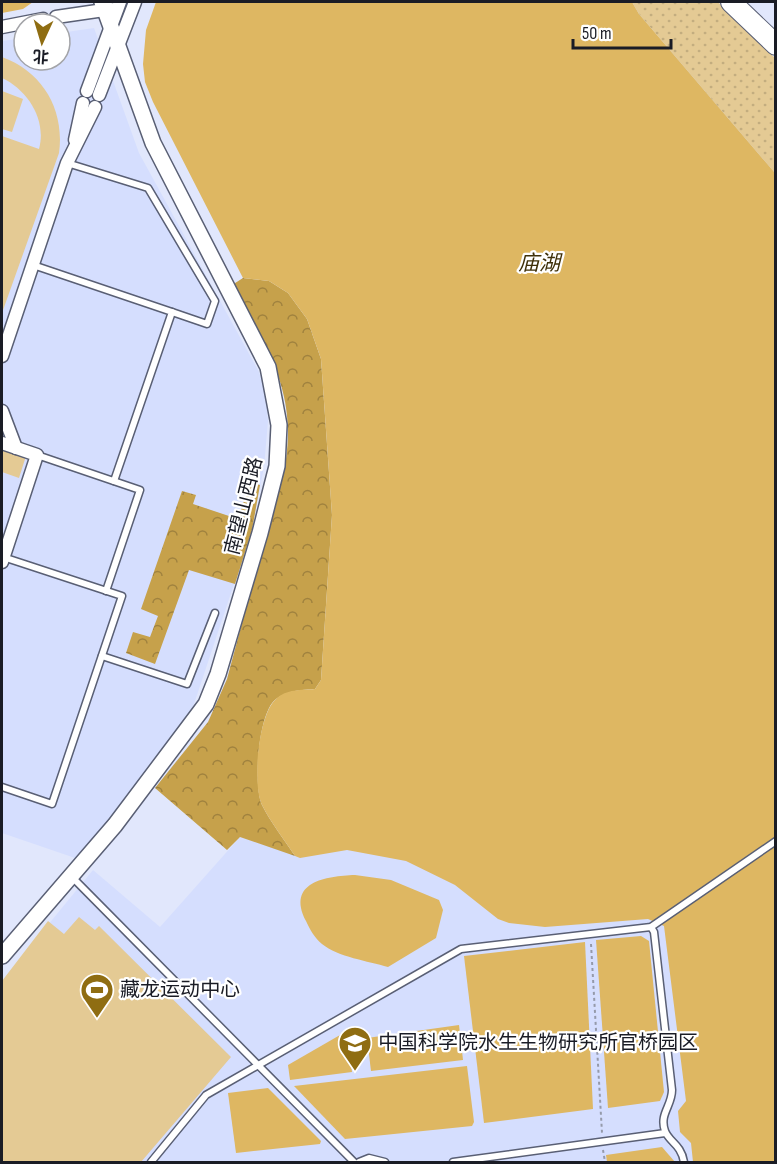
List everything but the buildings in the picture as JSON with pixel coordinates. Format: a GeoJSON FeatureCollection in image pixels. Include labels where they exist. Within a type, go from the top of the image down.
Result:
{"type":"FeatureCollection","features":[{"type":"Feature","properties":{"kind":"main road"},"geometry":{"type":"LineString","coordinates":[[731,2],[776,45]]}},
{"type":"Feature","properties":{"kind":"street"},"geometry":{"type":"LineString","coordinates":[[2,356],[91,99],[118,44],[133,6],[72,15]]}},
{"type":"Feature","properties":{"kind":"street"},"geometry":{"type":"LineString","coordinates":[[91,99],[111,9]]}},
{"type":"Feature","properties":{"kind":"street","name":"南望山西路"},"geometry":{"type":"LineString","coordinates":[[2,956],[115,825],[206,705],[218,674],[267,509],[280,438],[277,401],[268,367],[242,311],[153,143],[118,44],[111,9]]}},
{"type":"Feature","properties":{"kind":"street"},"geometry":{"type":"LineString","coordinates":[[2,411],[16,448]]}},
{"type":"Feature","properties":{"kind":"street"},"geometry":{"type":"LineString","coordinates":[[2,443],[37,455],[2,560]]}},
{"type":"Feature","properties":{"kind":"lane"},"geometry":{"type":"LineString","coordinates":[[32,265],[207,324],[215,301],[148,188],[70,158]]}},
{"type":"Feature","properties":{"kind":"lane"},"geometry":{"type":"LineString","coordinates":[[114,481],[172,312]]}},
{"type":"Feature","properties":{"kind":"lane"},"geometry":{"type":"LineString","coordinates":[[37,455],[140,490],[106,591]]}},
{"type":"Feature","properties":{"kind":"lane"},"geometry":{"type":"LineString","coordinates":[[2,560],[122,596],[52,804],[2,787]]}},
{"type":"Feature","properties":{"kind":"lane"},"geometry":{"type":"LineString","coordinates":[[102,656],[187,684],[215,613]]}},
{"type":"Feature","properties":{"kind":"lane"},"geometry":{"type":"LineString","coordinates":[[151,1162],[206,1095],[461,949],[651,927],[776,841]]}},
{"type":"Feature","properties":{"kind":"lane"},"geometry":{"type":"LineString","coordinates":[[71,876],[357,1162],[376,1158],[385,1162]]}},
{"type":"Feature","properties":{"kind":"lane"},"geometry":{"type":"LineString","coordinates":[[651,927],[654,932],[672,1090],[663,1114],[665,1133],[681,1150],[684,1162]]}},
{"type":"Feature","properties":{"kind":"lane"},"geometry":{"type":"LineString","coordinates":[[453,1162],[665,1133]]}},
{"type":"Feature","properties":{"kind":"path"},"geometry":{"type":"LineString","coordinates":[[590,934],[602,1142]]}},
{"type":"Feature","properties":{"kind":"shaded area"},"geometry":{"type":"Polygon","coordinates":[[[632,2],[718,2],[775,58],[775,173],[639,14],[632,2]]]}},
{"type":"Feature","properties":{"kind":"shaded area"},"geometry":{"type":"Polygon","coordinates":[[[94,28],[139,153],[259,372],[266,397],[268,421],[264,467],[251,533],[189,719],[78,859],[2,833],[2,41],[12,40],[12,72],[72,72],[72,31],[94,28]]]}},
{"type":"Feature","properties":{"kind":"shaded area"},"geometry":{"type":"Polygon","coordinates":[[[2,57],[12,62],[12,72],[29,72],[40,83],[54,108],[60,137],[59,153],[2,313],[2,136],[39,149],[41,138],[38,117],[33,107],[20,90],[2,78],[2,57]]]}},
{"type":"Feature","properties":{"kind":"shaded area"},"geometry":{"type":"Polygon","coordinates":[[[2,91],[23,99],[12,132],[2,129],[2,91]]]}},
{"type":"Feature","properties":{"kind":"shaded area"},"geometry":{"type":"Polygon","coordinates":[[[2,448],[26,456],[19,478],[2,472],[2,448]]]}},
{"type":"Feature","properties":{"kind":"shaded area","name":"中国科学院水生生物研究所官桥园区"},"geometry":{"type":"Polygon","coordinates":[[[317,820],[661,902],[722,1162],[2,1162],[2,981],[93,870],[160,927],[240,837],[295,855],[317,820]]]}},
{"type":"Feature","properties":{"kind":"shaded area","name":"藏龙运动中心"},"geometry":{"type":"Polygon","coordinates":[[[79,917],[95,930],[99,926],[231,1057],[141,1162],[2,1162],[2,981],[48,921],[64,934],[79,917]]]}},
{"type":"Feature","properties":{"kind":"green space"},"geometry":{"type":"Polygon","coordinates":[[[243,278],[269,281],[288,293],[307,319],[321,359],[332,515],[321,680],[315,689],[285,694],[276,699],[270,707],[261,733],[258,767],[259,796],[262,805],[295,856],[240,837],[227,850],[155,788],[208,722],[227,679],[286,459],[288,433],[282,388],[266,348],[232,285],[243,278]]]}},
{"type":"Feature","properties":{"kind":"green space"},"geometry":{"type":"Polygon","coordinates":[[[250,482],[260,485],[252,530],[235,584],[189,570],[155,664],[126,653],[133,632],[150,637],[158,616],[141,609],[182,491],[196,495],[193,504],[238,519],[250,482]]]}},
{"type":"Feature","properties":{"kind":"water"},"geometry":{"type":"Polygon","coordinates":[[[2,2],[33,2],[23,9],[2,13],[2,2]]]}},
{"type":"Feature","properties":{"kind":"water","name":"庙湖"},"geometry":{"type":"Polygon","coordinates":[[[156,2],[632,2],[639,14],[775,173],[775,1162],[693,1162],[691,1143],[680,1132],[678,1111],[686,1101],[664,926],[648,919],[545,927],[509,923],[498,919],[455,885],[406,861],[347,850],[300,858],[295,856],[262,805],[257,782],[258,750],[270,707],[284,693],[315,689],[321,680],[332,515],[321,359],[307,319],[288,293],[269,281],[243,278],[153,102],[145,82],[143,64],[146,30],[156,2]]]}},
{"type":"Feature","properties":{"kind":"water"},"geometry":{"type":"Polygon","coordinates":[[[355,875],[391,880],[439,900],[443,910],[436,938],[388,967],[345,955],[322,944],[306,921],[301,908],[301,898],[305,890],[321,880],[355,875]]]}},
{"type":"Feature","properties":{"kind":"water"},"geometry":{"type":"Polygon","coordinates":[[[641,936],[649,941],[664,1092],[660,1101],[608,1108],[596,940],[641,936]]]}},
{"type":"Feature","properties":{"kind":"water"},"geometry":{"type":"Polygon","coordinates":[[[585,942],[593,1109],[484,1123],[464,956],[585,942]]]}},
{"type":"Feature","properties":{"kind":"water"},"geometry":{"type":"Polygon","coordinates":[[[459,1025],[463,1060],[371,1071],[367,1038],[459,1025]]]}},
{"type":"Feature","properties":{"kind":"water"},"geometry":{"type":"Polygon","coordinates":[[[347,1031],[352,1072],[290,1080],[288,1065],[347,1031]]]}},
{"type":"Feature","properties":{"kind":"water"},"geometry":{"type":"Polygon","coordinates":[[[467,1066],[474,1122],[472,1126],[345,1139],[294,1086],[467,1066]]]}},
{"type":"Feature","properties":{"kind":"water"},"geometry":{"type":"Polygon","coordinates":[[[268,1088],[321,1141],[320,1144],[236,1153],[228,1093],[268,1088]]]}},
{"type":"Feature","properties":{"kind":"water"},"geometry":{"type":"Polygon","coordinates":[[[662,1147],[675,1162],[607,1162],[606,1155],[662,1147]]]}},
{"type":"Feature","properties":{"kind":"place","name":"藏龙运动中心"},"geometry":{"type":"Point","coordinates":[97,1019]}},
{"type":"Feature","properties":{"kind":"place","name":"中国科学院水生生物研究所官桥园区"},"geometry":{"type":"Point","coordinates":[355,1072]}}]}
